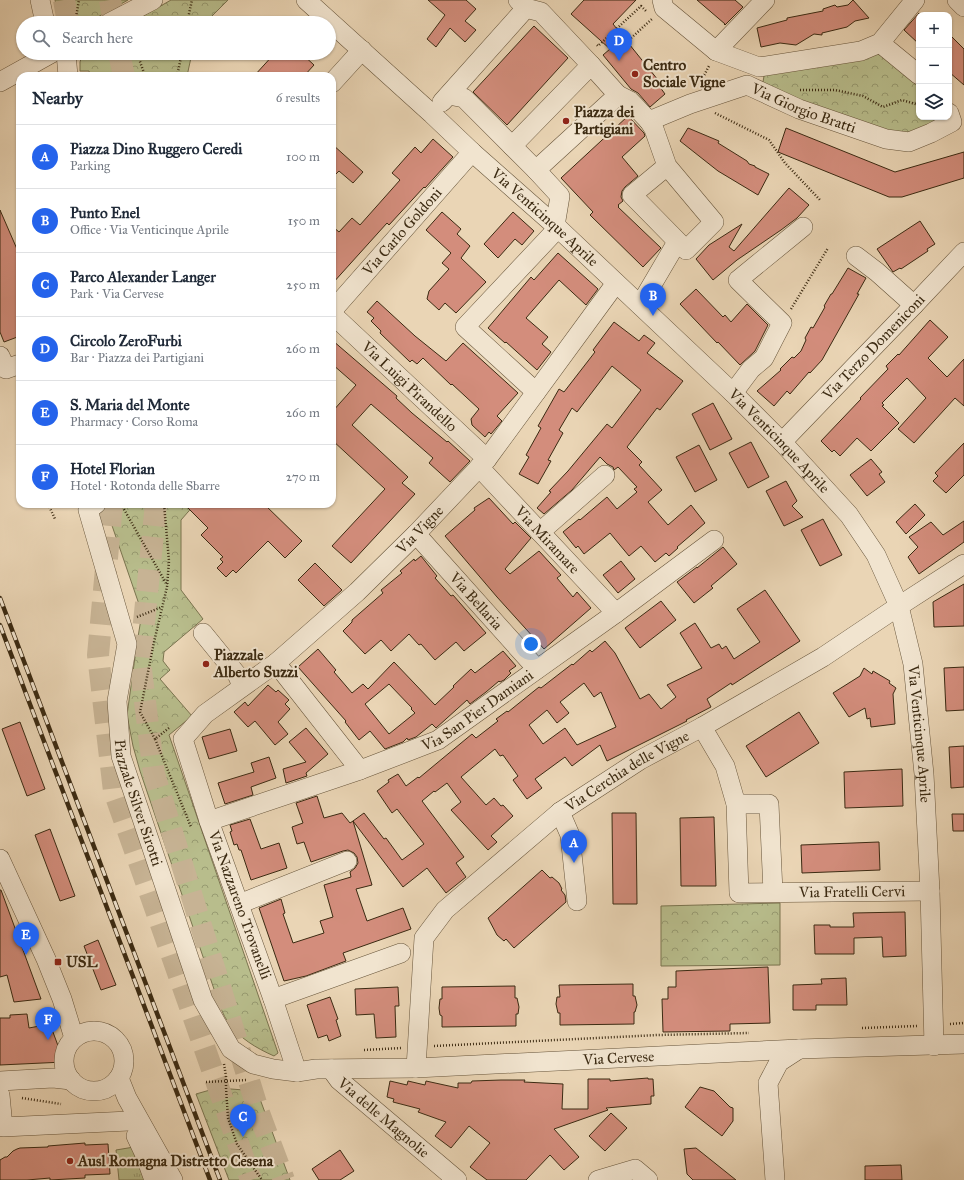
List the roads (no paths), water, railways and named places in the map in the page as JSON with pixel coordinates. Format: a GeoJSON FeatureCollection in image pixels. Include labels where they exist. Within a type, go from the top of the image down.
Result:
{"type":"FeatureCollection","features":[{"type":"Feature","properties":{"kind":"street"},"geometry":{"type":"LineString","coordinates":[[40,0],[43,16]]}},
{"type":"Feature","properties":{"kind":"street"},"geometry":{"type":"LineString","coordinates":[[122,16],[153,0]]}},
{"type":"Feature","properties":{"kind":"street","name":"Via Venticinque Aprile"},"geometry":{"type":"LineString","coordinates":[[306,0],[324,16]]}},
{"type":"Feature","properties":{"kind":"street"},"geometry":{"type":"LineString","coordinates":[[662,0],[664,8],[716,51],[760,67],[861,51],[880,43],[916,0]]}},
{"type":"Feature","properties":{"kind":"street"},"geometry":{"type":"LineString","coordinates":[[716,51],[765,0]]}},
{"type":"Feature","properties":{"kind":"street"},"geometry":{"type":"LineString","coordinates":[[957,0],[964,7]]}},
{"type":"Feature","properties":{"kind":"street"},"geometry":{"type":"LineString","coordinates":[[432,114],[522,4],[541,12],[618,95],[630,101],[649,121],[654,129],[667,166],[714,222],[686,250],[632,195],[667,166]]}},
{"type":"Feature","properties":{"kind":"street","name":"Via Venticinque Aprile"},"geometry":{"type":"LineString","coordinates":[[336,27],[472,152],[557,227],[733,393],[782,442],[849,515],[876,555],[899,606],[913,664],[924,774],[930,891],[934,1046]]}},
{"type":"Feature","properties":{"kind":"street"},"geometry":{"type":"LineString","coordinates":[[880,43],[916,73]]}},
{"type":"Feature","properties":{"kind":"street"},"geometry":{"type":"LineString","coordinates":[[336,79],[362,50]]}},
{"type":"Feature","properties":{"kind":"street"},"geometry":{"type":"LineString","coordinates":[[26,72],[42,60]]}},
{"type":"Feature","properties":{"kind":"street"},"geometry":{"type":"LineString","coordinates":[[67,60],[68,72]]}},
{"type":"Feature","properties":{"kind":"street"},"geometry":{"type":"LineString","coordinates":[[512,146],[591,65]]}},
{"type":"Feature","properties":{"kind":"street"},"geometry":{"type":"LineString","coordinates":[[748,86],[760,67]]}},
{"type":"Feature","properties":{"kind":"street"},"geometry":{"type":"LineString","coordinates":[[0,82],[16,76]]}},
{"type":"Feature","properties":{"kind":"street","name":"Via Giorgio Bratti"},"geometry":{"type":"LineString","coordinates":[[649,121],[690,104],[748,86],[799,109],[886,139],[909,142],[931,133],[946,120]]}},
{"type":"Feature","properties":{"kind":"street"},"geometry":{"type":"LineString","coordinates":[[449,95],[464,98],[560,196],[557,227],[465,327],[536,392]]}},
{"type":"Feature","properties":{"kind":"street"},"geometry":{"type":"LineString","coordinates":[[536,170],[618,95]]}},
{"type":"Feature","properties":{"kind":"street","name":"Via Carlo Goldoni"},"geometry":{"type":"LineString","coordinates":[[336,308],[472,152]]}},
{"type":"Feature","properties":{"kind":"street"},"geometry":{"type":"LineString","coordinates":[[733,393],[751,369],[764,358],[782,323],[738,280],[803,227]]}},
{"type":"Feature","properties":{"kind":"street"},"geometry":{"type":"LineString","coordinates":[[640,305],[678,242]]}},
{"type":"Feature","properties":{"kind":"street","name":"Via Terzo Domeniconi"},"geometry":{"type":"LineString","coordinates":[[782,442],[964,252]]}},
{"type":"Feature","properties":{"kind":"street"},"geometry":{"type":"LineString","coordinates":[[856,256],[877,272],[914,305]]}},
{"type":"Feature","properties":{"kind":"street","name":"Via Vigne"},"geometry":{"type":"LineString","coordinates":[[184,739],[205,714],[276,662],[357,592],[416,534],[483,463],[616,284]]}},
{"type":"Feature","properties":{"kind":"street","name":"Via Luigi Pirandello"},"geometry":{"type":"LineString","coordinates":[[336,317],[483,463]]}},
{"type":"Feature","properties":{"kind":"street"},"geometry":{"type":"LineString","coordinates":[[0,356],[6,369],[16,365]]}},
{"type":"Feature","properties":{"kind":"street","name":"Via Miramare"},"geometry":{"type":"LineString","coordinates":[[483,463],[540,532],[616,613]]}},
{"type":"Feature","properties":{"kind":"street"},"geometry":{"type":"LineString","coordinates":[[540,532],[605,475]]}},
{"type":"Feature","properties":{"kind":"street","name":"Piazzale Silver Sirotti"},"geometry":{"type":"LineString","coordinates":[[92,508],[127,644],[117,701],[121,756],[203,1000],[231,1048],[253,1064],[273,1069]]}},
{"type":"Feature","properties":{"kind":"street","name":"Via Bellaria"},"geometry":{"type":"LineString","coordinates":[[416,534],[537,669]]}},
{"type":"Feature","properties":{"kind":"street","name":"Via San Pier Damiani"},"geometry":{"type":"LineString","coordinates":[[209,821],[360,770],[438,740],[616,613],[714,540]]}},
{"type":"Feature","properties":{"kind":"street","name":"Via Cerchia delle Vigne"},"geometry":{"type":"LineString","coordinates":[[416,1068],[424,938],[445,910],[560,812],[640,760],[702,727],[823,657],[964,564]]}},
{"type":"Feature","properties":{"kind":"street"},"geometry":{"type":"LineString","coordinates":[[203,633],[238,676],[242,687]]}},
{"type":"Feature","properties":{"kind":"street"},"geometry":{"type":"LineString","coordinates":[[276,662],[360,770]]}},
{"type":"Feature","properties":{"kind":"street","name":"Via Fratelli Cervi"},"geometry":{"type":"LineString","coordinates":[[702,727],[725,766],[736,804],[739,893],[930,891]]}},
{"type":"Feature","properties":{"kind":"street","name":"Via Nazzareno Trovanelli"},"geometry":{"type":"LineString","coordinates":[[184,739],[209,821],[273,999],[297,1072]]}},
{"type":"Feature","properties":{"kind":"street"},"geometry":{"type":"LineString","coordinates":[[736,804],[769,804],[773,892]]}},
{"type":"Feature","properties":{"kind":"street"},"geometry":{"type":"LineString","coordinates":[[560,812],[570,835],[577,900]]}},
{"type":"Feature","properties":{"kind":"street"},"geometry":{"type":"LineString","coordinates":[[0,859],[46,959],[62,999],[74,1038]]}},
{"type":"Feature","properties":{"kind":"street"},"geometry":{"type":"LineString","coordinates":[[239,904],[347,861]]}},
{"type":"Feature","properties":{"kind":"street"},"geometry":{"type":"LineString","coordinates":[[273,999],[401,954]]}},
{"type":"Feature","properties":{"kind":"street"},"geometry":{"type":"LineString","coordinates":[[62,999],[91,1030]]}},
{"type":"Feature","properties":{"kind":"street"},"geometry":{"type":"LineString","coordinates":[[0,1082],[63,1074],[79,1087],[93,1091],[114,1083],[123,1068],[123,1052],[114,1038],[106,1033],[91,1030],[82,1033],[74,1038],[65,1052],[63,1074]]}},
{"type":"Feature","properties":{"kind":"street","name":"Via Cervese"},"geometry":{"type":"LineString","coordinates":[[273,1069],[297,1072],[316,1069],[416,1068],[799,1049],[964,1044]]}},
{"type":"Feature","properties":{"kind":"street"},"geometry":{"type":"LineString","coordinates":[[768,1083],[779,1062],[799,1049]]}},
{"type":"Feature","properties":{"kind":"street"},"geometry":{"type":"LineString","coordinates":[[748,1052],[760,1062],[768,1083],[775,1180]]}},
{"type":"Feature","properties":{"kind":"street","name":"Via delle Magnolie"},"geometry":{"type":"LineString","coordinates":[[331,1069],[339,1080],[457,1180]]}},
{"type":"Feature","properties":{"kind":"street"},"geometry":{"type":"LineString","coordinates":[[114,1083],[129,1121],[145,1155],[154,1180]]}},
{"type":"Feature","properties":{"kind":"street"},"geometry":{"type":"LineString","coordinates":[[114,1083],[127,1098],[173,1180]]}},
{"type":"Feature","properties":{"kind":"street"},"geometry":{"type":"LineString","coordinates":[[0,1095],[3,1126],[129,1121]]}},
{"type":"Feature","properties":{"kind":"street"},"geometry":{"type":"LineString","coordinates":[[598,1180],[634,1169],[648,1180]]}},
{"type":"Feature","properties":{"kind":"tunnel"},"geometry":{"type":"LineString","coordinates":[[64,0],[67,16]]}},
{"type":"Feature","properties":{"kind":"tunnel"},"geometry":{"type":"LineString","coordinates":[[110,0],[113,16]]}},
{"type":"Feature","properties":{"kind":"tunnel"},"geometry":{"type":"LineString","coordinates":[[121,60],[123,72]]}},
{"type":"Feature","properties":{"kind":"tunnel"},"geometry":{"type":"LineString","coordinates":[[112,508],[98,655],[114,791],[251,1180]]}},
{"type":"Feature","properties":{"kind":"tunnel"},"geometry":{"type":"LineString","coordinates":[[156,508],[140,662],[154,774],[259,1113],[284,1180]]}},
{"type":"Feature","properties":{"kind":"railway"},"geometry":{"type":"LineString","coordinates":[[0,598],[220,1180]]}},
{"type":"Feature","properties":{"kind":"railway"},"geometry":{"type":"LineString","coordinates":[[0,625],[210,1180]]}},
{"type":"Feature","properties":{"kind":"place","name":"Circolo ZeroFurbi"},"geometry":{"type":"Point","coordinates":[619,61]}},
{"type":"Feature","properties":{"kind":"place","name":"Centro Sociale Vigne"},"geometry":{"type":"Point","coordinates":[635,74]}},
{"type":"Feature","properties":{"kind":"place","name":"Piazza dei Partigiani"},"geometry":{"type":"Point","coordinates":[566,121]}},
{"type":"Feature","properties":{"kind":"place","name":"Punto Enel"},"geometry":{"type":"Point","coordinates":[653,316]}},
{"type":"Feature","properties":{"kind":"place","name":"Piazzale Alberto Suzzi"},"geometry":{"type":"Point","coordinates":[206,664]}},
{"type":"Feature","properties":{"kind":"place","name":"Piazza Dino Ruggero Ceredi"},"geometry":{"type":"Point","coordinates":[574,863]}},
{"type":"Feature","properties":{"kind":"place","name":"S. Maria del Monte"},"geometry":{"type":"Point","coordinates":[26,955]}},
{"type":"Feature","properties":{"kind":"place","name":"USL"},"geometry":{"type":"Point","coordinates":[58,962]}},
{"type":"Feature","properties":{"kind":"place","name":"Hotel Florian"},"geometry":{"type":"Point","coordinates":[48,1040]}},
{"type":"Feature","properties":{"kind":"place","name":"Parco Alexander Langer"},"geometry":{"type":"Point","coordinates":[243,1137]}},
{"type":"Feature","properties":{"kind":"place","name":"Ausl Romagna Distretto Cesena"},"geometry":{"type":"Point","coordinates":[70,1161]}}]}
